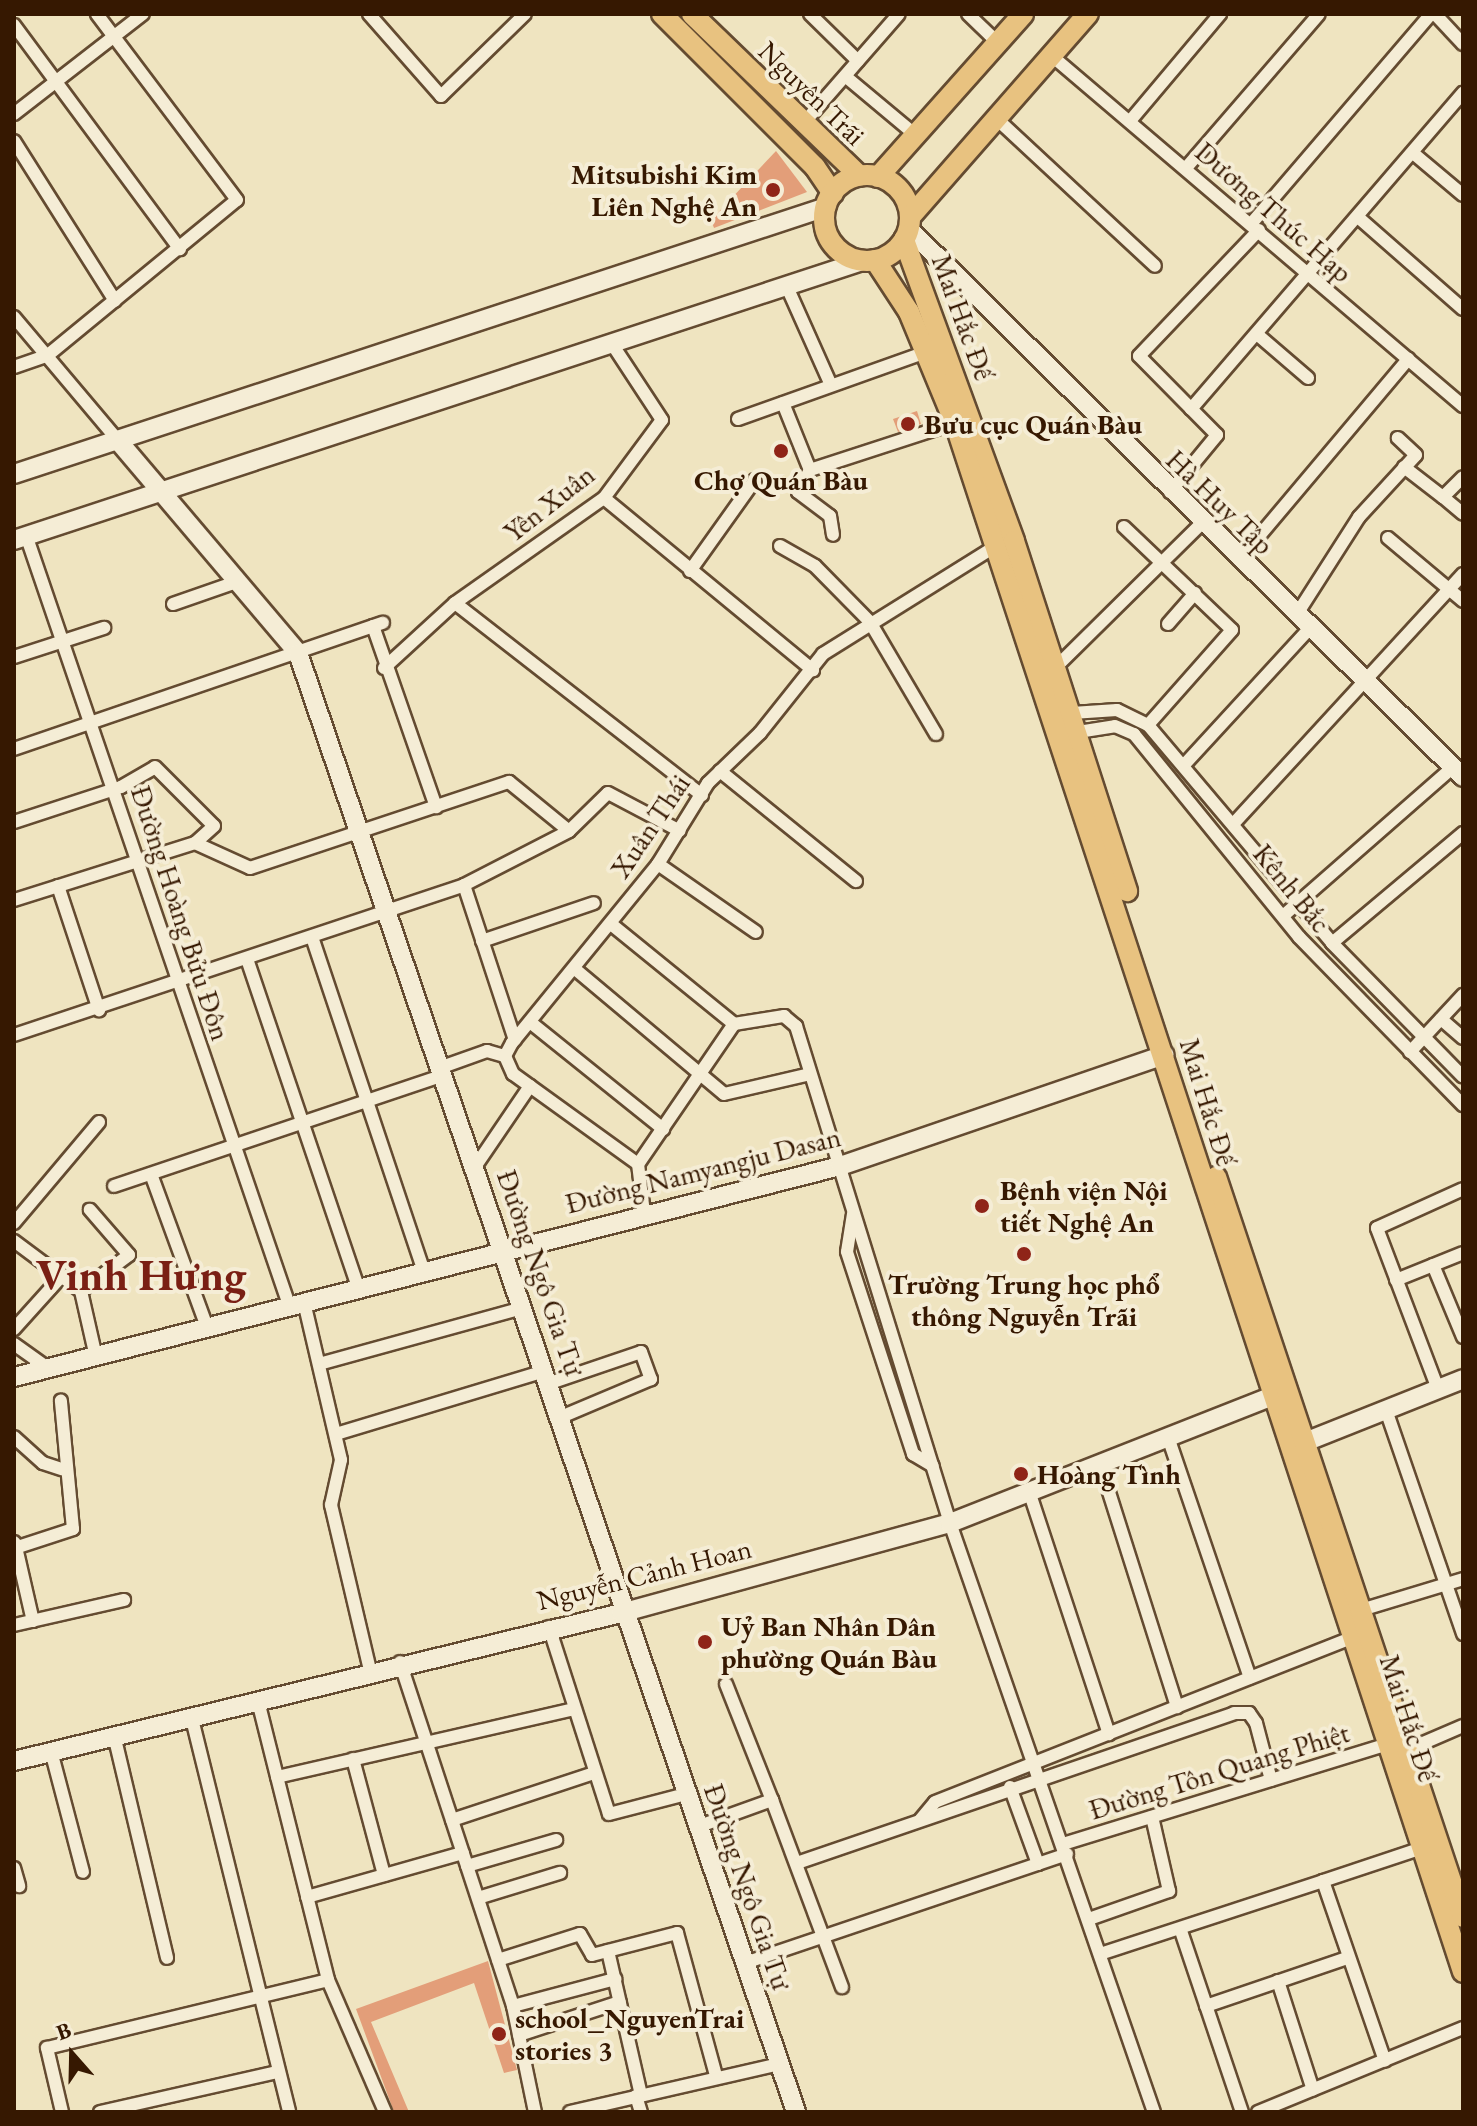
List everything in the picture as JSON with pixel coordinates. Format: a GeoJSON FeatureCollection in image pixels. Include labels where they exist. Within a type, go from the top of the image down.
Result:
{"type":"FeatureCollection","features":[{"type":"Feature","properties":{"kind":"main road"},"geometry":{"type":"LineString","coordinates":[[662,14],[781,131],[829,200],[832,242],[868,260],[908,229],[1088,14]]}},
{"type":"Feature","properties":{"kind":"main road","name":"Nguyên Trãi"},"geometry":{"type":"LineString","coordinates":[[692,14],[802,125],[869,177]]}},
{"type":"Feature","properties":{"kind":"main road"},"geometry":{"type":"LineString","coordinates":[[829,200],[869,177],[918,137],[1023,14]]}},
{"type":"Feature","properties":{"kind":"main road"},"geometry":{"type":"LineString","coordinates":[[869,177],[903,194],[908,229]]}},
{"type":"Feature","properties":{"kind":"main road","name":"Mai Hắc Đế"},"geometry":{"type":"LineString","coordinates":[[908,229],[1075,722],[1165,1055],[1232,1253],[1305,1442],[1353,1637],[1463,1917]]}},
{"type":"Feature","properties":{"kind":"main road","name":"Mai Hắc Đế"},"geometry":{"type":"LineString","coordinates":[[868,260],[895,285],[955,423],[1135,938],[1273,1396],[1333,1552],[1361,1610],[1422,1848],[1463,1972]]}},
{"type":"Feature","properties":{"kind":"street"},"geometry":{"type":"LineString","coordinates":[[14,367],[48,355],[180,249],[237,197],[97,14]]}},
{"type":"Feature","properties":{"kind":"street"},"geometry":{"type":"LineString","coordinates":[[14,114],[143,14]]}},
{"type":"Feature","properties":{"kind":"street"},"geometry":{"type":"LineString","coordinates":[[369,14],[441,96],[525,14]]}},
{"type":"Feature","properties":{"kind":"street"},"geometry":{"type":"LineString","coordinates":[[810,14],[858,61]]}},
{"type":"Feature","properties":{"kind":"street"},"geometry":{"type":"LineString","coordinates":[[802,125],[899,14]]}},
{"type":"Feature","properties":{"kind":"street"},"geometry":{"type":"LineString","coordinates":[[968,14],[998,43]]}},
{"type":"Feature","properties":{"kind":"street"},"geometry":{"type":"LineString","coordinates":[[1130,121],[1220,14]]}},
{"type":"Feature","properties":{"kind":"street"},"geometry":{"type":"LineString","coordinates":[[1186,168],[1319,14]]}},
{"type":"Feature","properties":{"kind":"street"},"geometry":{"type":"LineString","coordinates":[[1170,492],[1217,440],[1139,356],[1255,227],[1433,14],[1463,44]]}},
{"type":"Feature","properties":{"kind":"street"},"geometry":{"type":"LineString","coordinates":[[14,25],[180,249]]}},
{"type":"Feature","properties":{"kind":"street","name":"Dương Thúc Hạp"},"geometry":{"type":"LineString","coordinates":[[1052,56],[1463,406]]}},
{"type":"Feature","properties":{"kind":"street"},"geometry":{"type":"LineString","coordinates":[[845,76],[918,137]]}},
{"type":"Feature","properties":{"kind":"street"},"geometry":{"type":"LineString","coordinates":[[1191,409],[1311,275],[1463,93]]}},
{"type":"Feature","properties":{"kind":"street"},"geometry":{"type":"LineString","coordinates":[[998,120],[1155,266]]}},
{"type":"Feature","properties":{"kind":"street"},"geometry":{"type":"LineString","coordinates":[[14,141],[115,301]]}},
{"type":"Feature","properties":{"kind":"street"},"geometry":{"type":"LineString","coordinates":[[1413,153],[1463,195]]}},
{"type":"Feature","properties":{"kind":"street"},"geometry":{"type":"LineString","coordinates":[[14,474],[120,443],[829,200]]}},
{"type":"Feature","properties":{"kind":"street"},"geometry":{"type":"LineString","coordinates":[[1359,218],[1463,309]]}},
{"type":"Feature","properties":{"kind":"street","name":"Hà Huy Tập"},"geometry":{"type":"LineString","coordinates":[[908,229],[1170,492],[1458,772]]}},
{"type":"Feature","properties":{"kind":"street"},"geometry":{"type":"LineString","coordinates":[[20,538],[614,347],[868,260]]}},
{"type":"Feature","properties":{"kind":"street"},"geometry":{"type":"LineString","coordinates":[[788,289],[831,385]]}},
{"type":"Feature","properties":{"kind":"street"},"geometry":{"type":"LineString","coordinates":[[14,317],[120,443]]}},
{"type":"Feature","properties":{"kind":"street"},"geometry":{"type":"LineString","coordinates":[[1258,335],[1308,378]]}},
{"type":"Feature","properties":{"kind":"street","name":"Yên Xuân"},"geometry":{"type":"LineString","coordinates":[[384,668],[455,603],[604,498],[663,414],[614,347]]}},
{"type":"Feature","properties":{"kind":"street"},"geometry":{"type":"LineString","coordinates":[[738,419],[926,352]]}},
{"type":"Feature","properties":{"kind":"street"},"geometry":{"type":"LineString","coordinates":[[1239,560],[1408,359]]}},
{"type":"Feature","properties":{"kind":"street"},"geometry":{"type":"LineString","coordinates":[[783,403],[810,470]]}},
{"type":"Feature","properties":{"kind":"street"},"geometry":{"type":"LineString","coordinates":[[833,535],[830,516],[798,492],[810,470],[955,423]]}},
{"type":"Feature","properties":{"kind":"street"},"geometry":{"type":"LineString","coordinates":[[1184,765],[1304,621],[1359,517],[1416,455],[1398,438]]}},
{"type":"Feature","properties":{"kind":"street","name":"Đường Ngô Gia Tự"},"geometry":{"type":"LineString","coordinates":[[120,443],[165,490],[298,653],[548,1377],[621,1613],[796,2112]]}},
{"type":"Feature","properties":{"kind":"street"},"geometry":{"type":"LineString","coordinates":[[1404,467],[1463,514]]}},
{"type":"Feature","properties":{"kind":"street"},"geometry":{"type":"LineString","coordinates":[[1443,497],[1463,477]]}},
{"type":"Feature","properties":{"kind":"street"},"geometry":{"type":"LineString","coordinates":[[690,571],[755,480]]}},
{"type":"Feature","properties":{"kind":"street"},"geometry":{"type":"LineString","coordinates":[[604,498],[813,670]]}},
{"type":"Feature","properties":{"kind":"street"},"geometry":{"type":"LineString","coordinates":[[1056,667],[1159,558],[1202,523]]}},
{"type":"Feature","properties":{"kind":"street"},"geometry":{"type":"LineString","coordinates":[[1124,527],[1195,593],[1231,633],[1148,725]]}},
{"type":"Feature","properties":{"kind":"street","name":"Đường Hoàng Bửu Đôn"},"geometry":{"type":"LineString","coordinates":[[20,538],[64,641],[94,723],[234,1146],[319,1364],[341,1460],[331,1505],[370,1670]]}},
{"type":"Feature","properties":{"kind":"street"},"geometry":{"type":"LineString","coordinates":[[1388,538],[1463,601]]}},
{"type":"Feature","properties":{"kind":"street"},"geometry":{"type":"LineString","coordinates":[[780,546],[826,575],[870,622],[936,734]]}},
{"type":"Feature","properties":{"kind":"street","name":"Xuân Thái"},"geometry":{"type":"LineString","coordinates":[[505,1056],[658,864],[720,771],[813,670],[823,654],[996,546]]}},
{"type":"Feature","properties":{"kind":"street"},"geometry":{"type":"LineString","coordinates":[[1235,822],[1361,678],[1463,574]]}},
{"type":"Feature","properties":{"kind":"street"},"geometry":{"type":"LineString","coordinates":[[173,604],[239,581]]}},
{"type":"Feature","properties":{"kind":"street"},"geometry":{"type":"LineString","coordinates":[[1168,624],[1195,593]]}},
{"type":"Feature","properties":{"kind":"street"},"geometry":{"type":"LineString","coordinates":[[455,603],[702,795]]}},
{"type":"Feature","properties":{"kind":"street"},"geometry":{"type":"LineString","coordinates":[[14,749],[378,624],[384,668],[436,807]]}},
{"type":"Feature","properties":{"kind":"street"},"geometry":{"type":"LineString","coordinates":[[14,657],[104,628]]}},
{"type":"Feature","properties":{"kind":"street"},"geometry":{"type":"LineString","coordinates":[[1075,722],[1129,712]]}},
{"type":"Feature","properties":{"kind":"street"},"geometry":{"type":"LineString","coordinates":[[1075,722],[1123,728],[1129,712]]}},
{"type":"Feature","properties":{"kind":"street","name":"Kênh Bắc"},"geometry":{"type":"LineString","coordinates":[[1129,712],[1148,725],[1235,822],[1332,943],[1463,1077]]}},
{"type":"Feature","properties":{"kind":"street","name":"Kênh Bắc"},"geometry":{"type":"LineString","coordinates":[[1123,728],[1283,916],[1463,1105]]}},
{"type":"Feature","properties":{"kind":"street"},"geometry":{"type":"LineString","coordinates":[[14,822],[115,789],[155,767],[214,826],[195,843],[14,900]]}},
{"type":"Feature","properties":{"kind":"street"},"geometry":{"type":"LineString","coordinates":[[720,771],[856,881]]}},
{"type":"Feature","properties":{"kind":"street"},"geometry":{"type":"LineString","coordinates":[[1283,916],[1458,772]]}},
{"type":"Feature","properties":{"kind":"street"},"geometry":{"type":"LineString","coordinates":[[195,843],[250,868],[513,782],[569,831]]}},
{"type":"Feature","properties":{"kind":"street"},"geometry":{"type":"LineString","coordinates":[[14,1035],[99,1010],[464,885],[569,831],[611,792],[680,831]]}},
{"type":"Feature","properties":{"kind":"street"},"geometry":{"type":"LineString","coordinates":[[1332,943],[1463,833]]}},
{"type":"Feature","properties":{"kind":"street"},"geometry":{"type":"LineString","coordinates":[[658,864],[756,932]]}},
{"type":"Feature","properties":{"kind":"street"},"geometry":{"type":"LineString","coordinates":[[464,885],[515,1040]]}},
{"type":"Feature","properties":{"kind":"street"},"geometry":{"type":"LineString","coordinates":[[58,886],[99,1010]]}},
{"type":"Feature","properties":{"kind":"street"},"geometry":{"type":"LineString","coordinates":[[482,941],[594,903]]}},
{"type":"Feature","properties":{"kind":"street"},"geometry":{"type":"LineString","coordinates":[[611,924],[734,1024],[784,1016],[796,1026],[950,1523],[1154,2112]]}},
{"type":"Feature","properties":{"kind":"street"},"geometry":{"type":"LineString","coordinates":[[312,937],[423,1269]]}},
{"type":"Feature","properties":{"kind":"street"},"geometry":{"type":"LineString","coordinates":[[247,959],[300,1124],[358,1286]]}},
{"type":"Feature","properties":{"kind":"street"},"geometry":{"type":"LineString","coordinates":[[575,969],[704,1072],[724,1094],[810,1074]]}},
{"type":"Feature","properties":{"kind":"street"},"geometry":{"type":"LineString","coordinates":[[1410,1052],[1463,995]]}},
{"type":"Feature","properties":{"kind":"street"},"geometry":{"type":"LineString","coordinates":[[1441,1019],[1463,1038]]}},
{"type":"Feature","properties":{"kind":"street"},"geometry":{"type":"LineString","coordinates":[[530,1022],[663,1129]]}},
{"type":"Feature","properties":{"kind":"street"},"geometry":{"type":"LineString","coordinates":[[644,1213],[638,1164],[704,1072],[734,1024]]}},
{"type":"Feature","properties":{"kind":"street"},"geometry":{"type":"LineString","coordinates":[[114,1186],[366,1101],[487,1051],[505,1056],[530,1086],[638,1164]]}},
{"type":"Feature","properties":{"kind":"street","name":"Đường Namyangju Dasan"},"geometry":{"type":"LineString","coordinates":[[14,1377],[504,1248],[839,1167],[1165,1055]]}},
{"type":"Feature","properties":{"kind":"street"},"geometry":{"type":"LineString","coordinates":[[475,1167],[530,1086]]}},
{"type":"Feature","properties":{"kind":"street"},"geometry":{"type":"LineString","coordinates":[[14,1223],[99,1122]]}},
{"type":"Feature","properties":{"kind":"street"},"geometry":{"type":"LineString","coordinates":[[151,1174],[207,1327]]}},
{"type":"Feature","properties":{"kind":"street"},"geometry":{"type":"LineString","coordinates":[[1438,1389],[1377,1226],[1463,1189]]}},
{"type":"Feature","properties":{"kind":"street"},"geometry":{"type":"LineString","coordinates":[[81,1291],[129,1255],[90,1210]]}},
{"type":"Feature","properties":{"kind":"street"},"geometry":{"type":"LineString","coordinates":[[853,1214],[847,1252],[913,1454],[933,1466]]}},
{"type":"Feature","properties":{"kind":"street"},"geometry":{"type":"LineString","coordinates":[[14,1241],[81,1291],[96,1357]]}},
{"type":"Feature","properties":{"kind":"street"},"geometry":{"type":"LineString","coordinates":[[1396,1280],[1463,1253]]}},
{"type":"Feature","properties":{"kind":"street"},"geometry":{"type":"LineString","coordinates":[[1433,1265],[1463,1337]]}},
{"type":"Feature","properties":{"kind":"street"},"geometry":{"type":"LineString","coordinates":[[14,1329],[60,1278]]}},
{"type":"Feature","properties":{"kind":"street"},"geometry":{"type":"LineString","coordinates":[[849,1303],[878,1294]]}},
{"type":"Feature","properties":{"kind":"street"},"geometry":{"type":"LineString","coordinates":[[319,1364],[523,1308]]}},
{"type":"Feature","properties":{"kind":"street"},"geometry":{"type":"LineString","coordinates":[[14,1344],[49,1369]]}},
{"type":"Feature","properties":{"kind":"street"},"geometry":{"type":"LineString","coordinates":[[336,1434],[641,1352],[651,1379],[561,1417]]}},
{"type":"Feature","properties":{"kind":"street"},"geometry":{"type":"LineString","coordinates":[[1305,1442],[1463,1379]]}},
{"type":"Feature","properties":{"kind":"street","name":"Nguyễn Cảnh Hoan"},"geometry":{"type":"LineString","coordinates":[[14,1761],[191,1715],[258,1701],[400,1662],[621,1613],[950,1523],[1029,1491],[1101,1467],[1273,1396]]}},
{"type":"Feature","properties":{"kind":"street"},"geometry":{"type":"LineString","coordinates":[[33,1621],[15,1545],[73,1529],[62,1469],[61,1401]]}},
{"type":"Feature","properties":{"kind":"street"},"geometry":{"type":"LineString","coordinates":[[1386,1410],[1463,1634]]}},
{"type":"Feature","properties":{"kind":"street"},"geometry":{"type":"LineString","coordinates":[[14,1437],[43,1463],[62,1469]]}},
{"type":"Feature","properties":{"kind":"street"},"geometry":{"type":"LineString","coordinates":[[1169,1440],[1250,1678]]}},
{"type":"Feature","properties":{"kind":"street"},"geometry":{"type":"LineString","coordinates":[[1101,1467],[1177,1707]]}},
{"type":"Feature","properties":{"kind":"street"},"geometry":{"type":"LineString","coordinates":[[1029,1491],[1109,1734]]}},
{"type":"Feature","properties":{"kind":"street"},"geometry":{"type":"LineString","coordinates":[[1361,1610],[1463,1579]]}},
{"type":"Feature","properties":{"kind":"street"},"geometry":{"type":"LineString","coordinates":[[14,1625],[124,1600]]}},
{"type":"Feature","properties":{"kind":"street"},"geometry":{"type":"LineString","coordinates":[[549,1627],[570,1710],[610,1816],[686,1794]]}},
{"type":"Feature","properties":{"kind":"street"},"geometry":{"type":"LineString","coordinates":[[797,1863],[1010,1787],[1109,1734],[1353,1637]]}},
{"type":"Feature","properties":{"kind":"street"},"geometry":{"type":"LineString","coordinates":[[400,1662],[513,2006],[535,2112]]}},
{"type":"Feature","properties":{"kind":"street"},"geometry":{"type":"LineString","coordinates":[[726,1684],[842,1987]]}},
{"type":"Feature","properties":{"kind":"street"},"geometry":{"type":"LineString","coordinates":[[258,1701],[328,1980],[385,2112]]}},
{"type":"Feature","properties":{"kind":"street"},"geometry":{"type":"LineString","coordinates":[[277,1777],[570,1710]]}},
{"type":"Feature","properties":{"kind":"street"},"geometry":{"type":"LineString","coordinates":[[919,1821],[935,1802],[1038,1770],[1249,1713],[1271,1780]]}},
{"type":"Feature","properties":{"kind":"street"},"geometry":{"type":"LineString","coordinates":[[191,1715],[289,2112]]}},
{"type":"Feature","properties":{"kind":"street","name":"Đường Tôn Quang Phiệt"},"geometry":{"type":"LineString","coordinates":[[745,1963],[1038,1864],[1065,1849],[1152,1817],[1463,1726]]}},
{"type":"Feature","properties":{"kind":"street"},"geometry":{"type":"LineString","coordinates":[[114,1735],[167,1958]]}},
{"type":"Feature","properties":{"kind":"street"},"geometry":{"type":"LineString","coordinates":[[51,1751],[83,1872]]}},
{"type":"Feature","properties":{"kind":"street"},"geometry":{"type":"LineString","coordinates":[[353,1759],[384,1875]]}},
{"type":"Feature","properties":{"kind":"street"},"geometry":{"type":"LineString","coordinates":[[452,1820],[594,1773]]}},
{"type":"Feature","properties":{"kind":"street"},"geometry":{"type":"LineString","coordinates":[[1010,1787],[1038,1864]]}},
{"type":"Feature","properties":{"kind":"street"},"geometry":{"type":"LineString","coordinates":[[697,1827],[772,1800]]}},
{"type":"Feature","properties":{"kind":"street"},"geometry":{"type":"LineString","coordinates":[[1089,1919],[1169,1891],[1152,1817]]}},
{"type":"Feature","properties":{"kind":"street"},"geometry":{"type":"LineString","coordinates":[[307,1897],[384,1875],[556,1840]]}},
{"type":"Feature","properties":{"kind":"street"},"geometry":{"type":"LineString","coordinates":[[1100,1954],[1181,1931],[1422,1848]]}},
{"type":"Feature","properties":{"kind":"street"},"geometry":{"type":"LineString","coordinates":[[14,1868],[19,1886]]}},
{"type":"Feature","properties":{"kind":"street"},"geometry":{"type":"LineString","coordinates":[[478,1898],[560,1873]]}},
{"type":"Feature","properties":{"kind":"street"},"geometry":{"type":"LineString","coordinates":[[1323,1881],[1385,2061]]}},
{"type":"Feature","properties":{"kind":"street"},"geometry":{"type":"LineString","coordinates":[[1181,1931],[1242,2112]]}},
{"type":"Feature","properties":{"kind":"street"},"geometry":{"type":"LineString","coordinates":[[498,1960],[580,1934],[589,1954],[679,1935],[716,2076]]}},
{"type":"Feature","properties":{"kind":"street"},"geometry":{"type":"LineString","coordinates":[[608,1951],[641,2112]]}},
{"type":"Feature","properties":{"kind":"street"},"geometry":{"type":"LineString","coordinates":[[1206,2006],[1347,1958]]}},
{"type":"Feature","properties":{"kind":"street"},"geometry":{"type":"LineString","coordinates":[[513,2006],[615,1979]]}},
{"type":"Feature","properties":{"kind":"street"},"geometry":{"type":"LineString","coordinates":[[62,2112],[47,2048],[328,1980]]}},
{"type":"Feature","properties":{"kind":"street"},"geometry":{"type":"LineString","coordinates":[[1278,1981],[1313,2090]]}},
{"type":"Feature","properties":{"kind":"street"},"geometry":{"type":"LineString","coordinates":[[519,2035],[620,2002]]}},
{"type":"Feature","properties":{"kind":"street"},"geometry":{"type":"LineString","coordinates":[[1258,2112],[1463,2028]]}},
{"type":"Feature","properties":{"kind":"street"},"geometry":{"type":"LineString","coordinates":[[570,2112],[716,2076],[779,2064]]}},
{"type":"Feature","properties":{"kind":"street"},"geometry":{"type":"LineString","coordinates":[[100,2112],[141,2107],[277,2072]]}},
{"type":"Feature","properties":{"kind":"building","name":"Mitsubishi Kim Liên Nghệ An"},"geometry":{"type":"Polygon","coordinates":[[[776,151],[807,192],[714,228],[711,220],[776,151]]]}},
{"type":"Feature","properties":{"kind":"building","name":"Bưu cục Quán Bàu"},"geometry":{"type":"Polygon","coordinates":[[[917,411],[921,424],[898,432],[893,419],[917,411]]]}},
{"type":"Feature","properties":{"kind":"building","name":"school_NguyenTrai stories 3"},"geometry":{"type":"Polygon","coordinates":[[[488,1961],[517,2070],[504,2073],[474,1983],[371,2022],[409,2112],[394,2112],[356,2009],[488,1961]]]}},
{"type":"Feature","properties":{"kind":"place","name":"Mitsubishi Kim Liên Nghệ An"},"geometry":{"type":"Point","coordinates":[773,190]}},
{"type":"Feature","properties":{"kind":"place","name":"Bưu cục Quán Bàu"},"geometry":{"type":"Point","coordinates":[908,424]}},
{"type":"Feature","properties":{"kind":"place","name":"Chợ Quán Bàu"},"geometry":{"type":"Point","coordinates":[781,451]}},
{"type":"Feature","properties":{"kind":"place","name":"Bệnh viện Nội tiết Nghệ An"},"geometry":{"type":"Point","coordinates":[982,1206]}},
{"type":"Feature","properties":{"kind":"place","name":"Trường Trung học phổ thông Nguyễn Trãi"},"geometry":{"type":"Point","coordinates":[1024,1254]}},
{"type":"Feature","properties":{"kind":"place","name":"Hoàng Tình"},"geometry":{"type":"Point","coordinates":[1021,1474]}},
{"type":"Feature","properties":{"kind":"place","name":"Uỷ Ban Nhân Dân phường Quán Bàu"},"geometry":{"type":"Point","coordinates":[705,1642]}},
{"type":"Feature","properties":{"kind":"place","name":"school_NguyenTrai stories 3"},"geometry":{"type":"Point","coordinates":[499,2034]}},
{"type":"Feature","properties":{"kind":"district","name":"Vinh Hưng"},"geometry":{"type":"Point","coordinates":[141,1275]}}]}
